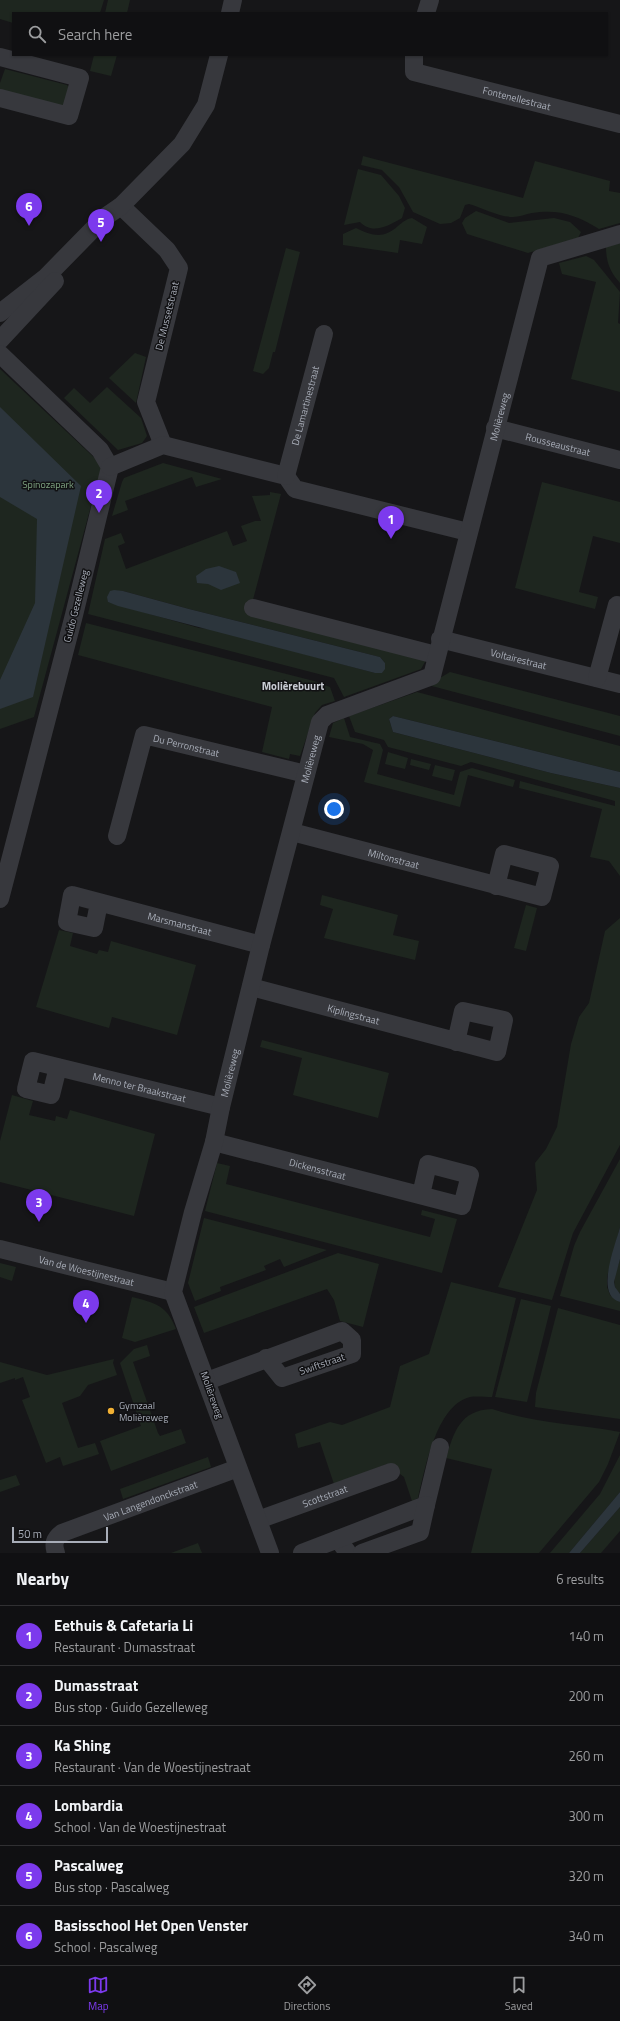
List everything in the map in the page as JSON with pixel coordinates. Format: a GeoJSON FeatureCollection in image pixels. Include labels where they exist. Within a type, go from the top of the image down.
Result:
{"type":"FeatureCollection","features":[{"type":"Feature","properties":{"kind":"street"},"geometry":{"type":"LineString","coordinates":[[230,12],[233,0]]}},
{"type":"Feature","properties":{"kind":"street"},"geometry":{"type":"LineString","coordinates":[[426,12],[430,0]]}},
{"type":"Feature","properties":{"kind":"street"},"geometry":{"type":"LineString","coordinates":[[0,313],[46,277],[105,217],[121,206],[182,144],[206,105],[219,56]]}},
{"type":"Feature","properties":{"kind":"street"},"geometry":{"type":"LineString","coordinates":[[0,98],[69,116],[80,78],[1,62]]}},
{"type":"Feature","properties":{"kind":"street","name":"Fontenellestraat"},"geometry":{"type":"LineString","coordinates":[[414,64],[620,124]]}},
{"type":"Feature","properties":{"kind":"street"},"geometry":{"type":"LineString","coordinates":[[0,340],[111,222],[121,206]]}},
{"type":"Feature","properties":{"kind":"street","name":"De Mussetstraat"},"geometry":{"type":"LineString","coordinates":[[121,206],[167,250],[180,268],[146,402],[163,445]]}},
{"type":"Feature","properties":{"kind":"street","name":"Molièreweg"},"geometry":{"type":"LineString","coordinates":[[270,1553],[173,1292],[193,1212],[214,1142],[221,1106],[261,945],[292,832],[306,774],[320,722],[327,715],[432,676],[438,647],[540,258],[620,234]]}},
{"type":"Feature","properties":{"kind":"street","name":"De Lamartinestraat"},"geometry":{"type":"LineString","coordinates":[[286,476],[324,334]]}},
{"type":"Feature","properties":{"kind":"street"},"geometry":{"type":"LineString","coordinates":[[0,354],[100,450],[110,467],[163,445],[286,476],[295,489],[468,532]]}},
{"type":"Feature","properties":{"kind":"street","name":"Rousseaustraat"},"geometry":{"type":"LineString","coordinates":[[495,428],[620,460]]}},
{"type":"Feature","properties":{"kind":"street","name":"Guido Gezelleweg"},"geometry":{"type":"LineString","coordinates":[[0,899],[110,467]]}},
{"type":"Feature","properties":{"kind":"street"},"geometry":{"type":"LineString","coordinates":[[597,678],[617,605],[620,606]]}},
{"type":"Feature","properties":{"kind":"street"},"geometry":{"type":"LineString","coordinates":[[253,608],[438,647]]}},
{"type":"Feature","properties":{"kind":"street","name":"Voltairestraat"},"geometry":{"type":"LineString","coordinates":[[438,647],[597,678],[620,684]]}},
{"type":"Feature","properties":{"kind":"street","name":"Du Perronstraat"},"geometry":{"type":"LineString","coordinates":[[118,836],[144,735],[306,774]]}},
{"type":"Feature","properties":{"kind":"street","name":"Miltonstraat"},"geometry":{"type":"LineString","coordinates":[[292,832],[496,886]]}},
{"type":"Feature","properties":{"kind":"street","name":"Marsmanstraat"},"geometry":{"type":"LineString","coordinates":[[99,902],[261,945]]}},
{"type":"Feature","properties":{"kind":"street","name":"Kiplingstraat"},"geometry":{"type":"LineString","coordinates":[[251,987],[456,1042]]}},
{"type":"Feature","properties":{"kind":"street","name":"Menno ter Braakstraat"},"geometry":{"type":"LineString","coordinates":[[58,1067],[221,1106]]}},
{"type":"Feature","properties":{"kind":"street","name":"Dickensstraat"},"geometry":{"type":"LineString","coordinates":[[214,1142],[421,1195]]}},
{"type":"Feature","properties":{"kind":"street","name":"Van de Woestijnestraat"},"geometry":{"type":"LineString","coordinates":[[0,1249],[173,1292]]}},
{"type":"Feature","properties":{"kind":"street"},"geometry":{"type":"LineString","coordinates":[[207,1381],[266,1358]]}},
{"type":"Feature","properties":{"kind":"street"},"geometry":{"type":"LineString","coordinates":[[362,1553],[420,1532],[440,1447]]}},
{"type":"Feature","properties":{"kind":"street","name":"Van Langendonckstraat"},"geometry":{"type":"LineString","coordinates":[[56,1553],[54,1545],[56,1538],[62,1533],[238,1468]]}},
{"type":"Feature","properties":{"kind":"street","name":"Scottstraat"},"geometry":{"type":"LineString","coordinates":[[258,1520],[391,1472]]}},
{"type":"Feature","properties":{"kind":"street"},"geometry":{"type":"LineString","coordinates":[[302,1553],[343,1546],[426,1505]]}},
{"type":"Feature","properties":{"kind":"green space"},"geometry":{"type":"Polygon","coordinates":[[[0,0],[104,0],[100,12],[12,12],[12,23],[0,19],[0,0]]]}},
{"type":"Feature","properties":{"kind":"green space"},"geometry":{"type":"Polygon","coordinates":[[[108,0],[130,0],[127,12],[105,12],[108,0]]]}},
{"type":"Feature","properties":{"kind":"green space"},"geometry":{"type":"Polygon","coordinates":[[[94,56],[117,56],[111,76],[90,71],[94,56]]]}},
{"type":"Feature","properties":{"kind":"green space"},"geometry":{"type":"Polygon","coordinates":[[[5,69],[67,85],[70,89],[64,107],[0,90],[0,83],[5,69]]]}},
{"type":"Feature","properties":{"kind":"green space"},"geometry":{"type":"Polygon","coordinates":[[[363,156],[523,198],[535,161],[610,181],[609,191],[620,193],[620,223],[599,229],[583,220],[567,214],[542,212],[508,217],[469,204],[465,205],[460,218],[451,223],[440,224],[413,212],[399,187],[382,170],[361,165],[363,156]]]}},
{"type":"Feature","properties":{"kind":"green space"},"geometry":{"type":"Polygon","coordinates":[[[358,169],[381,175],[399,196],[405,208],[402,218],[391,224],[375,229],[365,226],[360,222],[344,225],[358,169]]]}},
{"type":"Feature","properties":{"kind":"green space"},"geometry":{"type":"Polygon","coordinates":[[[476,211],[509,223],[554,218],[570,222],[581,232],[578,238],[528,253],[467,234],[462,223],[465,218],[476,211]]]}},
{"type":"Feature","properties":{"kind":"green space"},"geometry":{"type":"Polygon","coordinates":[[[412,218],[427,227],[422,244],[400,240],[398,253],[343,245],[343,234],[356,228],[367,233],[378,235],[388,233],[408,219],[412,218]]]}},
{"type":"Feature","properties":{"kind":"green space"},"geometry":{"type":"Polygon","coordinates":[[[620,243],[620,283],[609,266],[606,247],[620,243]]]}},
{"type":"Feature","properties":{"kind":"green space"},"geometry":{"type":"Polygon","coordinates":[[[286,248],[300,252],[275,352],[273,352],[269,368],[263,374],[253,371],[286,248]]]}},
{"type":"Feature","properties":{"kind":"green space"},"geometry":{"type":"Polygon","coordinates":[[[586,256],[594,260],[620,292],[618,323],[620,324],[620,392],[571,379],[596,282],[562,274],[559,263],[586,256]]]}},
{"type":"Feature","properties":{"kind":"green space"},"geometry":{"type":"Polygon","coordinates":[[[135,353],[146,357],[136,403],[109,378],[135,353]]]}},
{"type":"Feature","properties":{"kind":"green space","name":"Spinozapark"},"geometry":{"type":"Polygon","coordinates":[[[0,369],[102,465],[34,717],[0,729],[0,369]]]}},
{"type":"Feature","properties":{"kind":"green space"},"geometry":{"type":"Polygon","coordinates":[[[107,387],[141,418],[147,436],[142,443],[118,450],[64,398],[74,388],[90,403],[107,387]]]}},
{"type":"Feature","properties":{"kind":"green space"},"geometry":{"type":"Polygon","coordinates":[[[163,463],[222,479],[196,487],[192,477],[125,501],[128,510],[112,516],[124,478],[163,463]]]}},
{"type":"Feature","properties":{"kind":"green space"},"geometry":{"type":"Polygon","coordinates":[[[542,482],[620,502],[620,543],[593,536],[579,592],[598,597],[595,609],[515,588],[542,482]]]}},
{"type":"Feature","properties":{"kind":"green space"},"geometry":{"type":"Polygon","coordinates":[[[270,492],[281,494],[250,611],[425,657],[425,662],[421,669],[344,697],[334,678],[88,614],[105,539],[121,533],[125,543],[118,546],[126,569],[227,531],[233,546],[247,541],[241,526],[255,521],[261,521],[252,496],[270,495],[270,492]],[[123,591],[108,602],[199,628],[211,629],[375,673],[382,673],[385,663],[380,657],[123,591]]]}},
{"type":"Feature","properties":{"kind":"green space"},"geometry":{"type":"Polygon","coordinates":[[[86,623],[314,681],[330,687],[335,701],[322,705],[315,713],[300,756],[290,754],[289,759],[262,752],[272,707],[78,655],[86,623]]]}},
{"type":"Feature","properties":{"kind":"green space"},"geometry":{"type":"Polygon","coordinates":[[[450,672],[620,716],[620,736],[428,685],[450,672]]]}},
{"type":"Feature","properties":{"kind":"green space"},"geometry":{"type":"Polygon","coordinates":[[[417,692],[620,746],[620,772],[393,716],[389,719],[393,732],[551,773],[620,788],[620,876],[609,861],[590,857],[602,809],[519,788],[520,781],[615,806],[615,801],[471,762],[461,766],[388,747],[384,740],[355,732],[349,716],[417,692]]]}},
{"type":"Feature","properties":{"kind":"green space"},"geometry":{"type":"Polygon","coordinates":[[[344,718],[350,737],[380,744],[383,750],[377,774],[454,795],[460,772],[472,768],[515,780],[513,787],[468,775],[460,807],[364,782],[373,750],[363,744],[329,737],[333,723],[344,718]]]}},
{"type":"Feature","properties":{"kind":"green space"},"geometry":{"type":"Polygon","coordinates":[[[388,752],[408,758],[405,769],[385,764],[388,752]]]}},
{"type":"Feature","properties":{"kind":"green space"},"geometry":{"type":"Polygon","coordinates":[[[411,759],[431,764],[429,770],[410,765],[411,759]]]}},
{"type":"Feature","properties":{"kind":"green space"},"geometry":{"type":"Polygon","coordinates":[[[435,765],[455,770],[452,781],[432,776],[435,765]]]}},
{"type":"Feature","properties":{"kind":"green space"},"geometry":{"type":"Polygon","coordinates":[[[322,895],[398,915],[393,935],[419,941],[415,960],[324,938],[333,909],[320,905],[322,895]]]}},
{"type":"Feature","properties":{"kind":"green space"},"geometry":{"type":"Polygon","coordinates":[[[526,905],[537,908],[526,951],[514,948],[526,905]]]}},
{"type":"Feature","properties":{"kind":"green space"},"geometry":{"type":"Polygon","coordinates":[[[620,918],[620,1145],[573,1233],[552,1300],[498,1287],[537,1190],[535,1163],[546,1149],[557,1127],[571,1044],[579,1017],[589,1003],[605,931],[620,918]]]}},
{"type":"Feature","properties":{"kind":"green space"},"geometry":{"type":"Polygon","coordinates":[[[59,930],[73,933],[70,946],[97,954],[99,950],[108,952],[111,941],[196,965],[177,1035],[112,1017],[109,1028],[36,1007],[59,930]]]}},
{"type":"Feature","properties":{"kind":"green space"},"geometry":{"type":"Polygon","coordinates":[[[262,1040],[389,1073],[378,1118],[293,1095],[302,1058],[260,1047],[262,1040]]]}},
{"type":"Feature","properties":{"kind":"green space"},"geometry":{"type":"Polygon","coordinates":[[[12,1095],[33,1101],[29,1115],[55,1121],[56,1116],[67,1119],[70,1110],[155,1134],[134,1216],[0,1182],[0,1141],[12,1095]]]}},
{"type":"Feature","properties":{"kind":"green space"},"geometry":{"type":"Polygon","coordinates":[[[620,1159],[620,1227],[607,1277],[607,1287],[610,1295],[620,1302],[620,1311],[560,1296],[574,1246],[580,1232],[620,1159]]]}},
{"type":"Feature","properties":{"kind":"green space"},"geometry":{"type":"Polygon","coordinates":[[[217,1163],[230,1166],[226,1184],[430,1237],[435,1219],[421,1215],[422,1210],[457,1219],[442,1273],[205,1211],[217,1163]]]}},
{"type":"Feature","properties":{"kind":"green space"},"geometry":{"type":"Polygon","coordinates":[[[204,1218],[327,1250],[284,1267],[280,1259],[264,1266],[266,1270],[220,1287],[221,1291],[195,1301],[188,1283],[204,1218]]]}},
{"type":"Feature","properties":{"kind":"green space"},"geometry":{"type":"Polygon","coordinates":[[[338,1253],[379,1264],[363,1327],[340,1321],[334,1300],[327,1289],[204,1333],[194,1307],[338,1253]]]}},
{"type":"Feature","properties":{"kind":"green space"},"geometry":{"type":"Polygon","coordinates":[[[620,1259],[620,1294],[614,1282],[620,1259]]]}},
{"type":"Feature","properties":{"kind":"green space"},"geometry":{"type":"Polygon","coordinates":[[[0,1263],[16,1267],[12,1281],[0,1277],[0,1263]]]}},
{"type":"Feature","properties":{"kind":"green space"},"geometry":{"type":"Polygon","coordinates":[[[451,1282],[516,1298],[492,1397],[470,1397],[458,1402],[449,1412],[440,1425],[434,1440],[418,1498],[412,1501],[404,1477],[387,1464],[334,1484],[320,1442],[298,1448],[295,1434],[330,1422],[342,1425],[390,1407],[400,1366],[429,1354],[451,1282]]]}},
{"type":"Feature","properties":{"kind":"green space"},"geometry":{"type":"Polygon","coordinates":[[[132,1297],[154,1303],[159,1306],[169,1315],[176,1329],[135,1342],[122,1338],[132,1297]]]}},
{"type":"Feature","properties":{"kind":"green space"},"geometry":{"type":"Polygon","coordinates":[[[521,1299],[551,1306],[527,1402],[495,1397],[521,1299]]]}},
{"type":"Feature","properties":{"kind":"green space"},"geometry":{"type":"Polygon","coordinates":[[[558,1308],[620,1325],[620,1419],[535,1407],[536,1393],[558,1308]]]}},
{"type":"Feature","properties":{"kind":"green space"},"geometry":{"type":"Polygon","coordinates":[[[147,1345],[150,1356],[133,1362],[158,1433],[160,1436],[181,1429],[186,1443],[111,1471],[100,1441],[141,1426],[120,1363],[134,1349],[147,1345]]]}},
{"type":"Feature","properties":{"kind":"green space"},"geometry":{"type":"Polygon","coordinates":[[[114,1359],[113,1363],[117,1375],[88,1385],[80,1396],[62,1403],[78,1448],[95,1443],[99,1454],[63,1466],[60,1457],[46,1463],[22,1400],[30,1397],[23,1377],[0,1383],[0,1362],[47,1375],[114,1359]]]}},
{"type":"Feature","properties":{"kind":"green space"},"geometry":{"type":"Polygon","coordinates":[[[492,1409],[508,1414],[540,1420],[620,1432],[608,1464],[599,1482],[539,1553],[471,1553],[492,1469],[446,1458],[456,1431],[465,1418],[472,1413],[481,1410],[492,1409]]]}},
{"type":"Feature","properties":{"kind":"green space"},"geometry":{"type":"Polygon","coordinates":[[[620,1455],[620,1492],[569,1553],[550,1553],[600,1494],[620,1455]]]}},
{"type":"Feature","properties":{"kind":"green space"},"geometry":{"type":"Polygon","coordinates":[[[208,1457],[211,1467],[123,1499],[120,1489],[208,1457]]]}},
{"type":"Feature","properties":{"kind":"green space"},"geometry":{"type":"Polygon","coordinates":[[[16,1475],[20,1485],[0,1492],[0,1480],[16,1475]]]}},
{"type":"Feature","properties":{"kind":"green space"},"geometry":{"type":"Polygon","coordinates":[[[620,1507],[620,1531],[601,1553],[580,1553],[620,1507]]]}},
{"type":"Feature","properties":{"kind":"green space"},"geometry":{"type":"Polygon","coordinates":[[[198,1543],[202,1553],[171,1553],[198,1543]]]}},
{"type":"Feature","properties":{"kind":"shaded area"},"geometry":{"type":"Polygon","coordinates":[[[0,407],[81,486],[33,697],[0,709],[0,680],[35,603],[37,519],[0,497],[0,407]]]}},
{"type":"Feature","properties":{"kind":"shaded area"},"geometry":{"type":"Polygon","coordinates":[[[219,566],[236,572],[240,583],[221,590],[208,584],[197,583],[196,576],[206,569],[219,566]]]}},
{"type":"Feature","properties":{"kind":"shaded area"},"geometry":{"type":"Polygon","coordinates":[[[110,591],[123,591],[380,657],[385,663],[385,669],[382,673],[375,673],[118,606],[108,602],[107,597],[110,591]]]}},
{"type":"Feature","properties":{"kind":"shaded area"},"geometry":{"type":"Polygon","coordinates":[[[393,716],[620,772],[620,788],[551,773],[393,732],[389,719],[393,716]]]}},
{"type":"Feature","properties":{"kind":"shaded area"},"geometry":{"type":"Polygon","coordinates":[[[620,1227],[620,1259],[614,1282],[615,1287],[620,1294],[620,1302],[612,1297],[608,1290],[608,1280],[611,1256],[620,1227]]]}},
{"type":"Feature","properties":{"kind":"shaded area"},"geometry":{"type":"Polygon","coordinates":[[[620,1492],[620,1507],[580,1553],[569,1553],[620,1492]]]}},
{"type":"Feature","properties":{"kind":"place","name":"Basisschool Het Open Venster"},"geometry":{"type":"Point","coordinates":[29,226]}},
{"type":"Feature","properties":{"kind":"place","name":"Pascalweg"},"geometry":{"type":"Point","coordinates":[101,242]}},
{"type":"Feature","properties":{"kind":"place","name":"Dumasstraat"},"geometry":{"type":"Point","coordinates":[99,513]}},
{"type":"Feature","properties":{"kind":"place","name":"Eethuis & Cafetaria Li"},"geometry":{"type":"Point","coordinates":[391,539]}},
{"type":"Feature","properties":{"kind":"place","name":"Ka Shing"},"geometry":{"type":"Point","coordinates":[39,1222]}},
{"type":"Feature","properties":{"kind":"place","name":"Lombardia"},"geometry":{"type":"Point","coordinates":[86,1323]}},
{"type":"Feature","properties":{"kind":"place","name":"Gymzaal Molièreweg"},"geometry":{"type":"Point","coordinates":[111,1411]}},
{"type":"Feature","properties":{"kind":"district","name":"Molièrebuurt"},"geometry":{"type":"Point","coordinates":[293,686]}}]}
